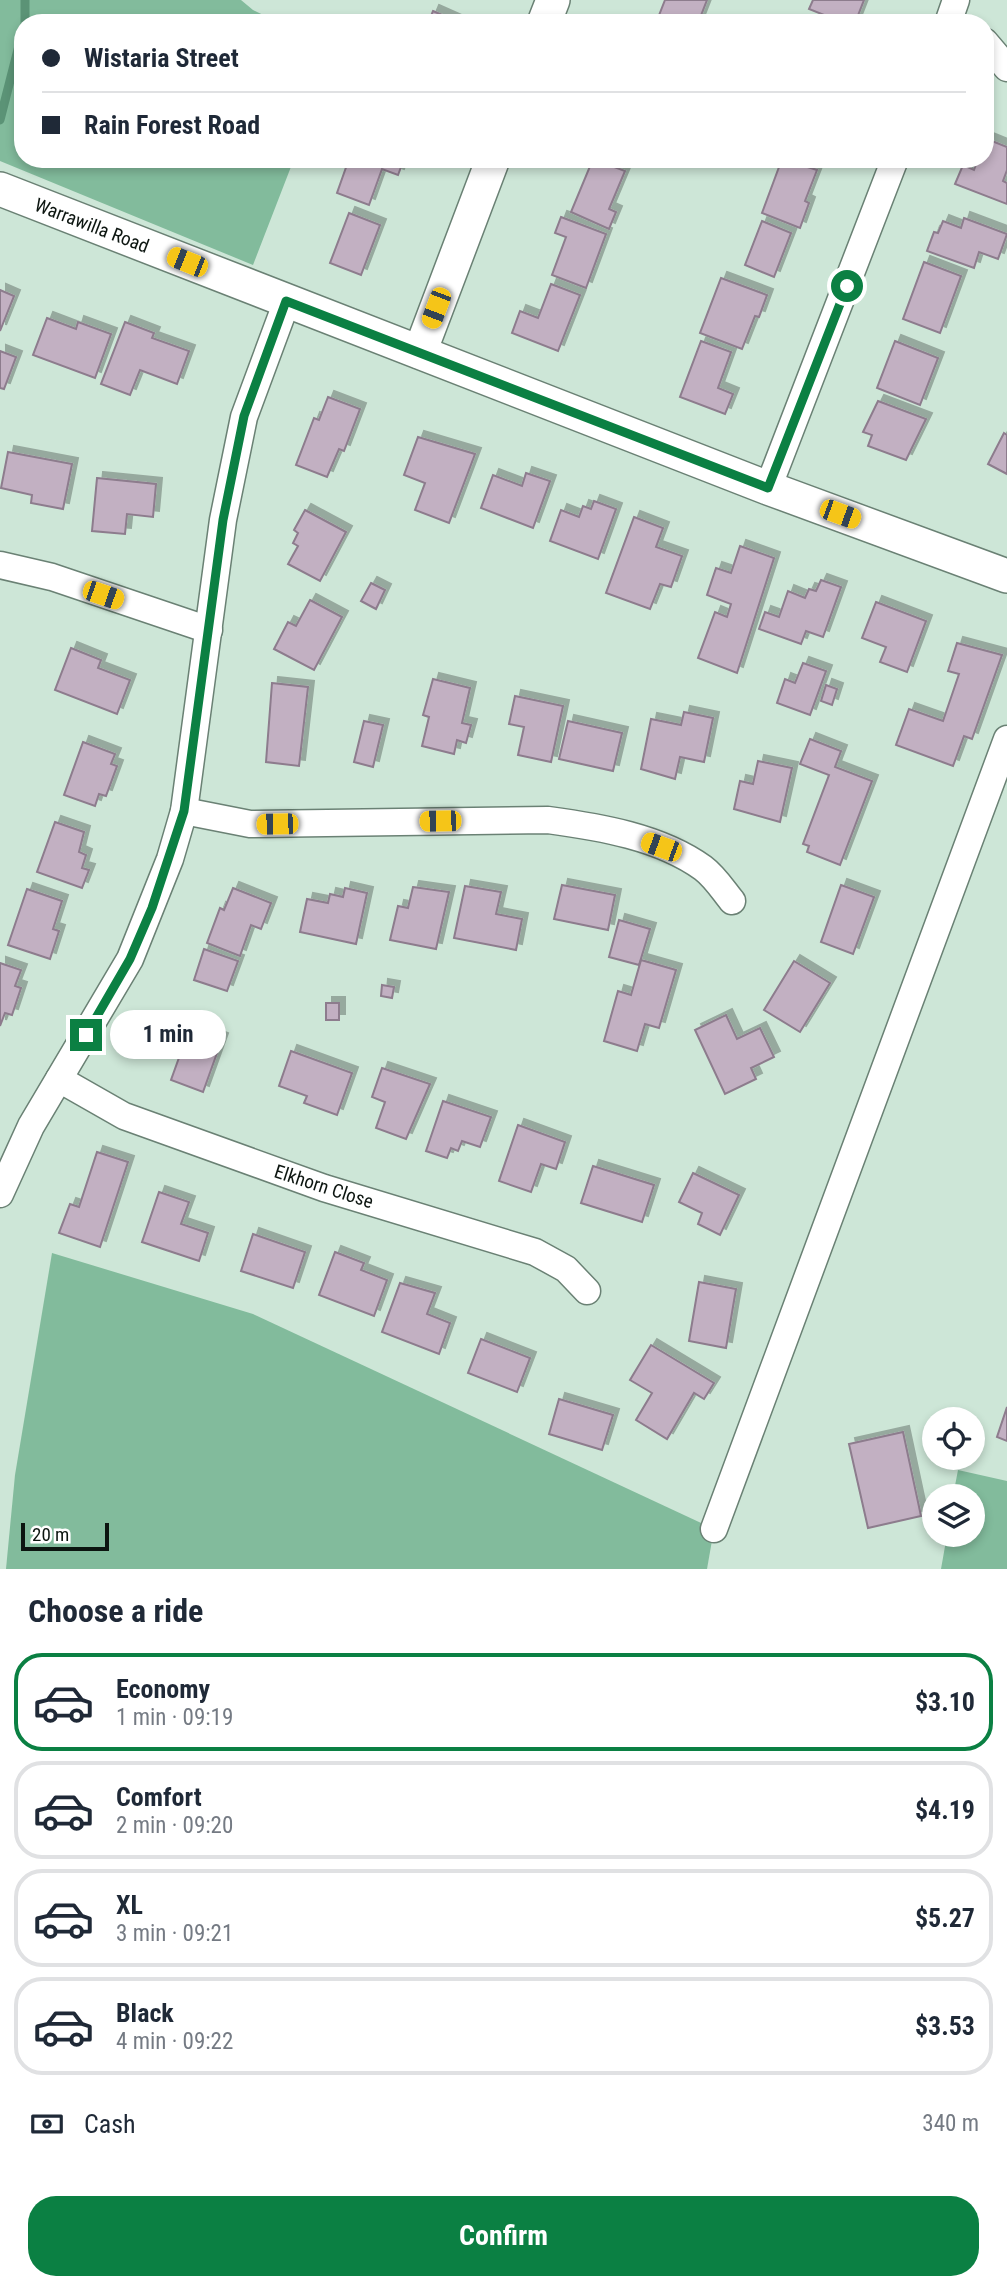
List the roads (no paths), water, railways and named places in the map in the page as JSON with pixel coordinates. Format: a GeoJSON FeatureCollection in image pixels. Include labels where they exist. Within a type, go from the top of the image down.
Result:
{"type":"FeatureCollection","features":[{"type":"Feature","properties":{"kind":"street"},"geometry":{"type":"LineString","coordinates":[[994,53],[1007,68]]}},
{"type":"Feature","properties":{"kind":"street"},"geometry":{"type":"LineString","coordinates":[[420,352],[490,168]]}},
{"type":"Feature","properties":{"kind":"street"},"geometry":{"type":"LineString","coordinates":[[768,488],[892,168]]}},
{"type":"Feature","properties":{"kind":"street","name":"Warrawilla Road"},"geometry":{"type":"LineString","coordinates":[[0,189],[768,488],[1007,576]]}},
{"type":"Feature","properties":{"kind":"street"},"geometry":{"type":"LineString","coordinates":[[0,1194],[31,1126],[130,959],[152,908],[184,811],[223,520],[244,416],[286,301]]}},
{"type":"Feature","properties":{"kind":"street"},"geometry":{"type":"LineString","coordinates":[[0,565],[52,578],[209,630]]}},
{"type":"Feature","properties":{"kind":"street"},"geometry":{"type":"LineString","coordinates":[[714,1529],[1007,739]]}},
{"type":"Feature","properties":{"kind":"street"},"geometry":{"type":"LineString","coordinates":[[184,811],[250,824],[548,820],[597,827],[677,853],[704,869],[732,901]]}},
{"type":"Feature","properties":{"kind":"street","name":"Elkhorn Close"},"geometry":{"type":"LineString","coordinates":[[60,1079],[124,1116],[324,1188],[535,1252],[566,1269],[587,1291]]}},
{"type":"Feature","properties":{"kind":"waterway"},"geometry":{"type":"LineString","coordinates":[[25,0],[25,14]]}},
{"type":"Feature","properties":{"kind":"waterway"},"geometry":{"type":"LineString","coordinates":[[0,120],[14,65]]}}]}
